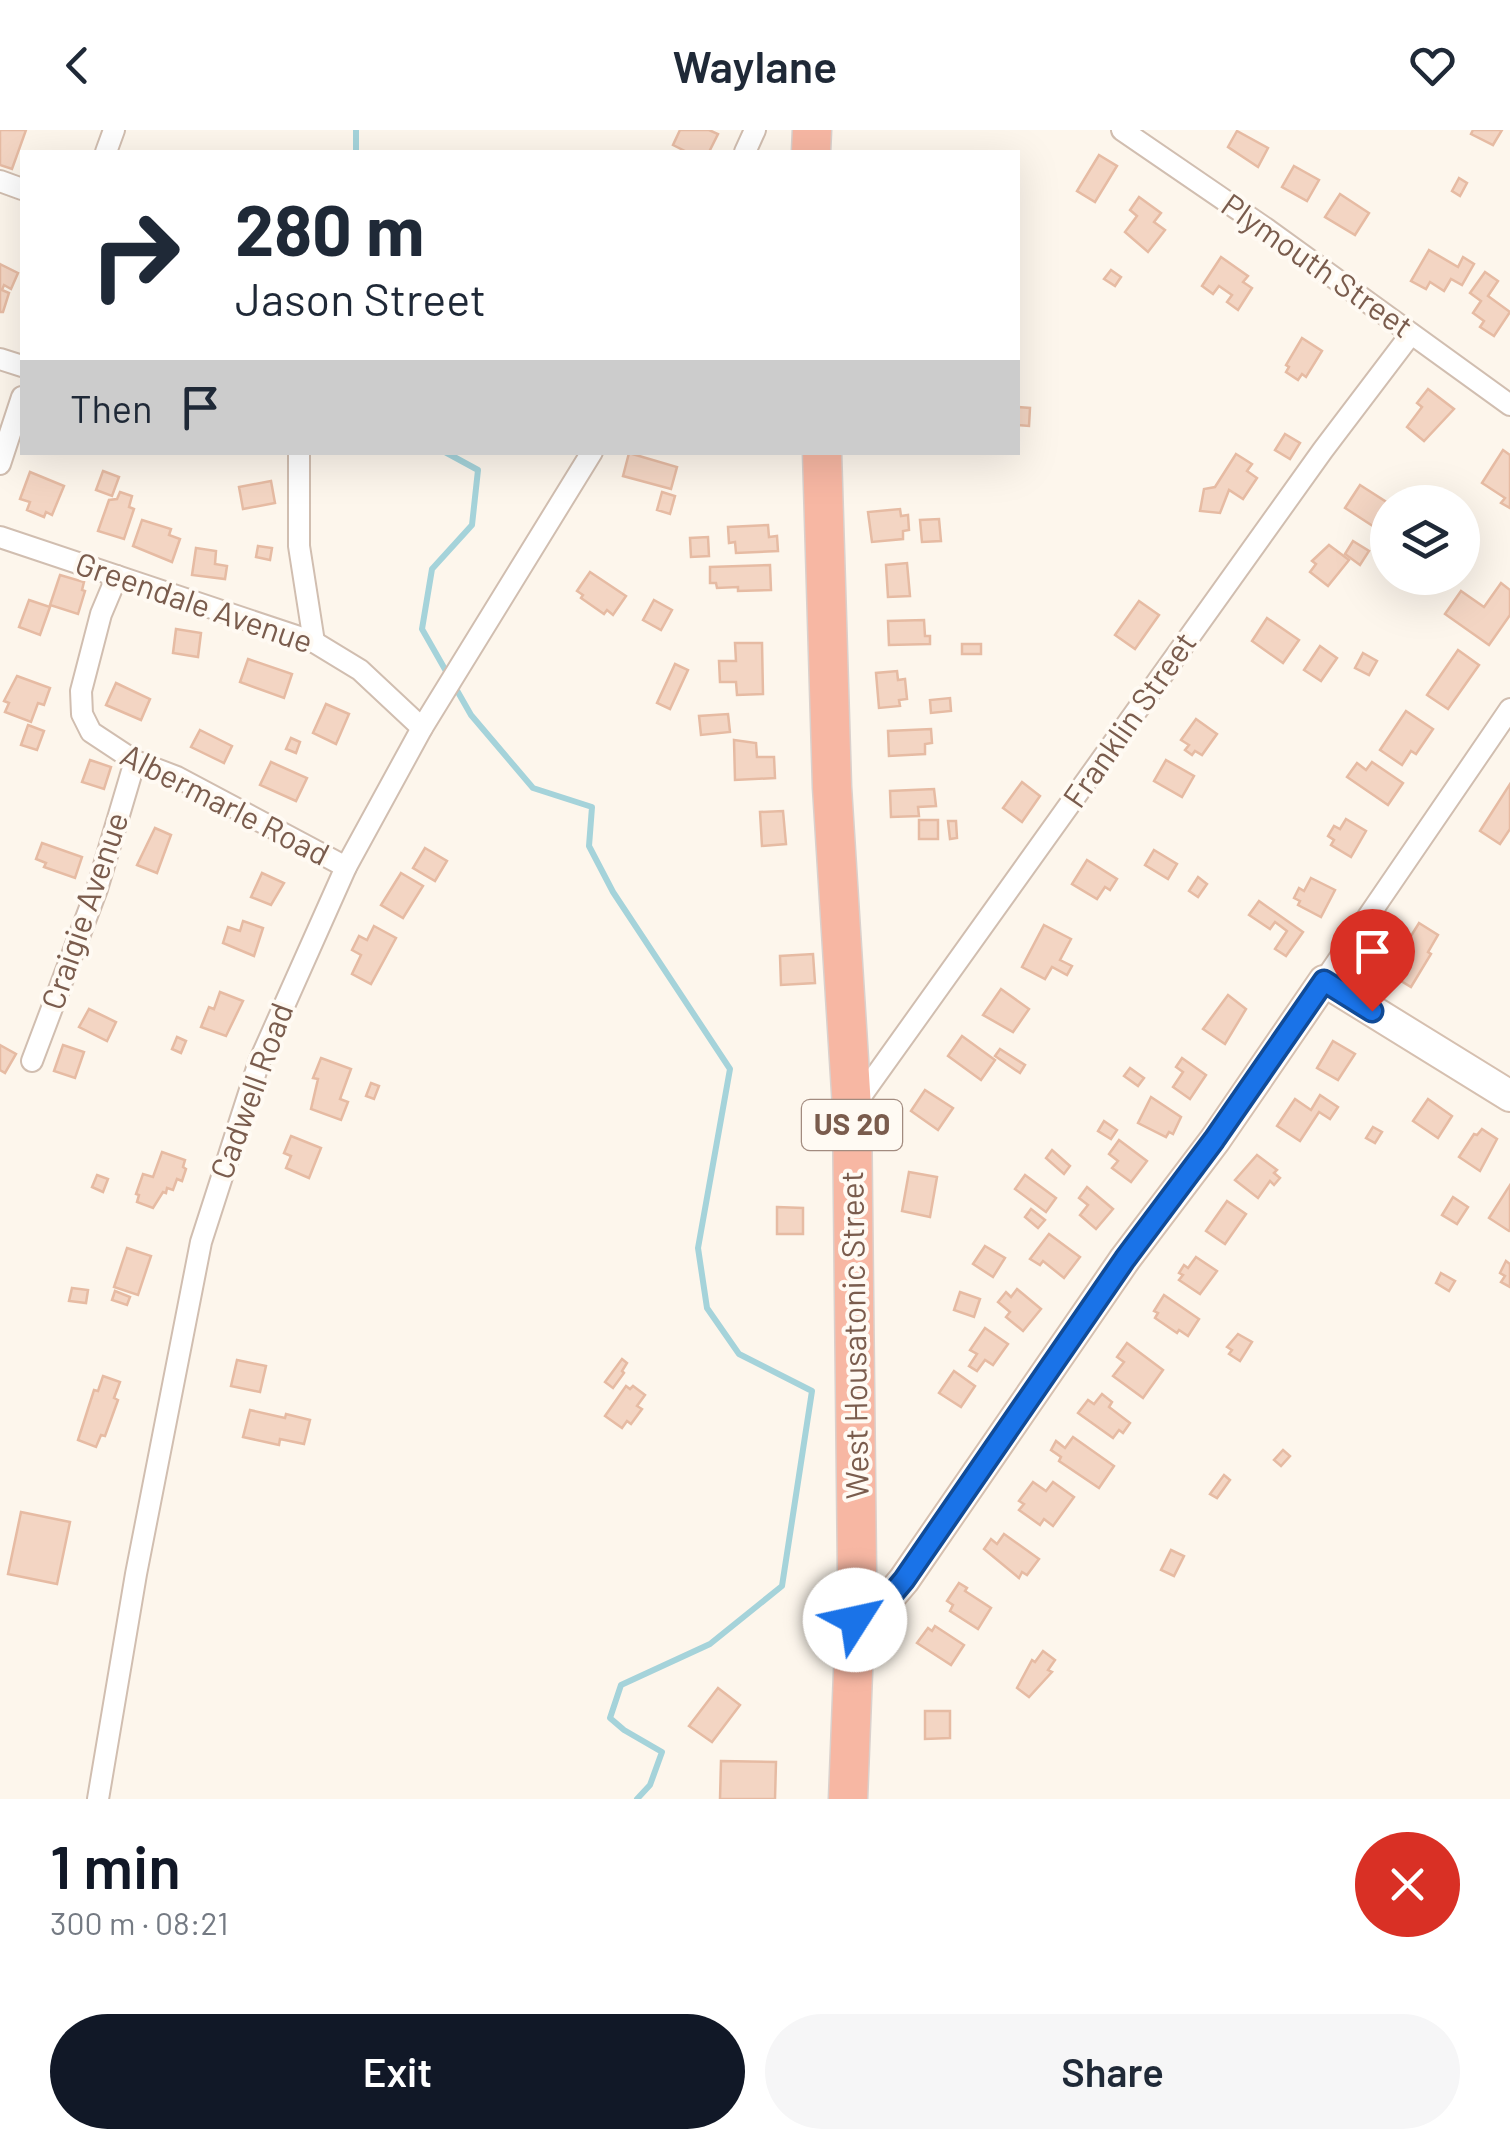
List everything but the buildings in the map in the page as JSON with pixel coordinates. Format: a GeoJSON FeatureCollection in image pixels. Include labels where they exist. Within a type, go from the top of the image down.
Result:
{"type":"FeatureCollection","features":[{"type":"Feature","properties":{"kind":"highway","name":"West Housatonic Street"},"geometry":{"type":"LineString","coordinates":[[822,455],[832,788],[852,1108],[855,1620],[848,1799]]}},
{"type":"Feature","properties":{"kind":"street","name":"Plymouth Street"},"geometry":{"type":"LineString","coordinates":[[1122,130],[1510,405]]}},
{"type":"Feature","properties":{"kind":"street","name":"Franklin Street"},"geometry":{"type":"LineString","coordinates":[[852,1108],[1311,466],[1412,334]]}},
{"type":"Feature","properties":{"kind":"street"},"geometry":{"type":"LineString","coordinates":[[0,464],[20,404]]}},
{"type":"Feature","properties":{"kind":"street"},"geometry":{"type":"LineString","coordinates":[[300,455],[299,546],[314,642]]}},
{"type":"Feature","properties":{"kind":"street","name":"Cadwell Road"},"geometry":{"type":"LineString","coordinates":[[98,1799],[136,1574],[202,1242],[259,1062],[346,867],[442,694],[590,455]]}},
{"type":"Feature","properties":{"kind":"street","name":"Greendale Avenue"},"geometry":{"type":"LineString","coordinates":[[0,536],[314,642],[360,670],[422,728]]}},
{"type":"Feature","properties":{"kind":"street","name":"Albermarle Road"},"geometry":{"type":"LineString","coordinates":[[118,576],[91,650],[81,691],[82,714],[92,732],[135,760],[176,777],[346,867]]}},
{"type":"Feature","properties":{"kind":"street"},"geometry":{"type":"LineString","coordinates":[[855,1620],[882,1606],[904,1580],[1125,1259],[1214,1140],[1510,708]]}},
{"type":"Feature","properties":{"kind":"street","name":"Craigie Avenue"},"geometry":{"type":"LineString","coordinates":[[32,1061],[97,889],[135,760]]}},
{"type":"Feature","properties":{"kind":"street"},"geometry":{"type":"LineString","coordinates":[[1324,981],[1510,1096]]}},
{"type":"Feature","properties":{"kind":"waterway"},"geometry":{"type":"LineString","coordinates":[[356,130],[356,150]]}},
{"type":"Feature","properties":{"kind":"waterway"},"geometry":{"type":"LineString","coordinates":[[450,455],[478,470],[472,525],[432,569],[422,629],[471,715],[533,788],[592,807],[589,846],[613,892],[730,1069],[698,1248],[707,1308],[739,1354],[812,1391],[782,1586],[710,1644],[621,1685],[610,1718],[662,1752],[650,1785],[637,1799]]}},
{"type":"Feature","properties":{"kind":"route"},"geometry":{"type":"LineString","coordinates":[[855,1620],[882,1606],[904,1580],[1125,1259],[1214,1140],[1324,981],[1372,1011]]}}]}
